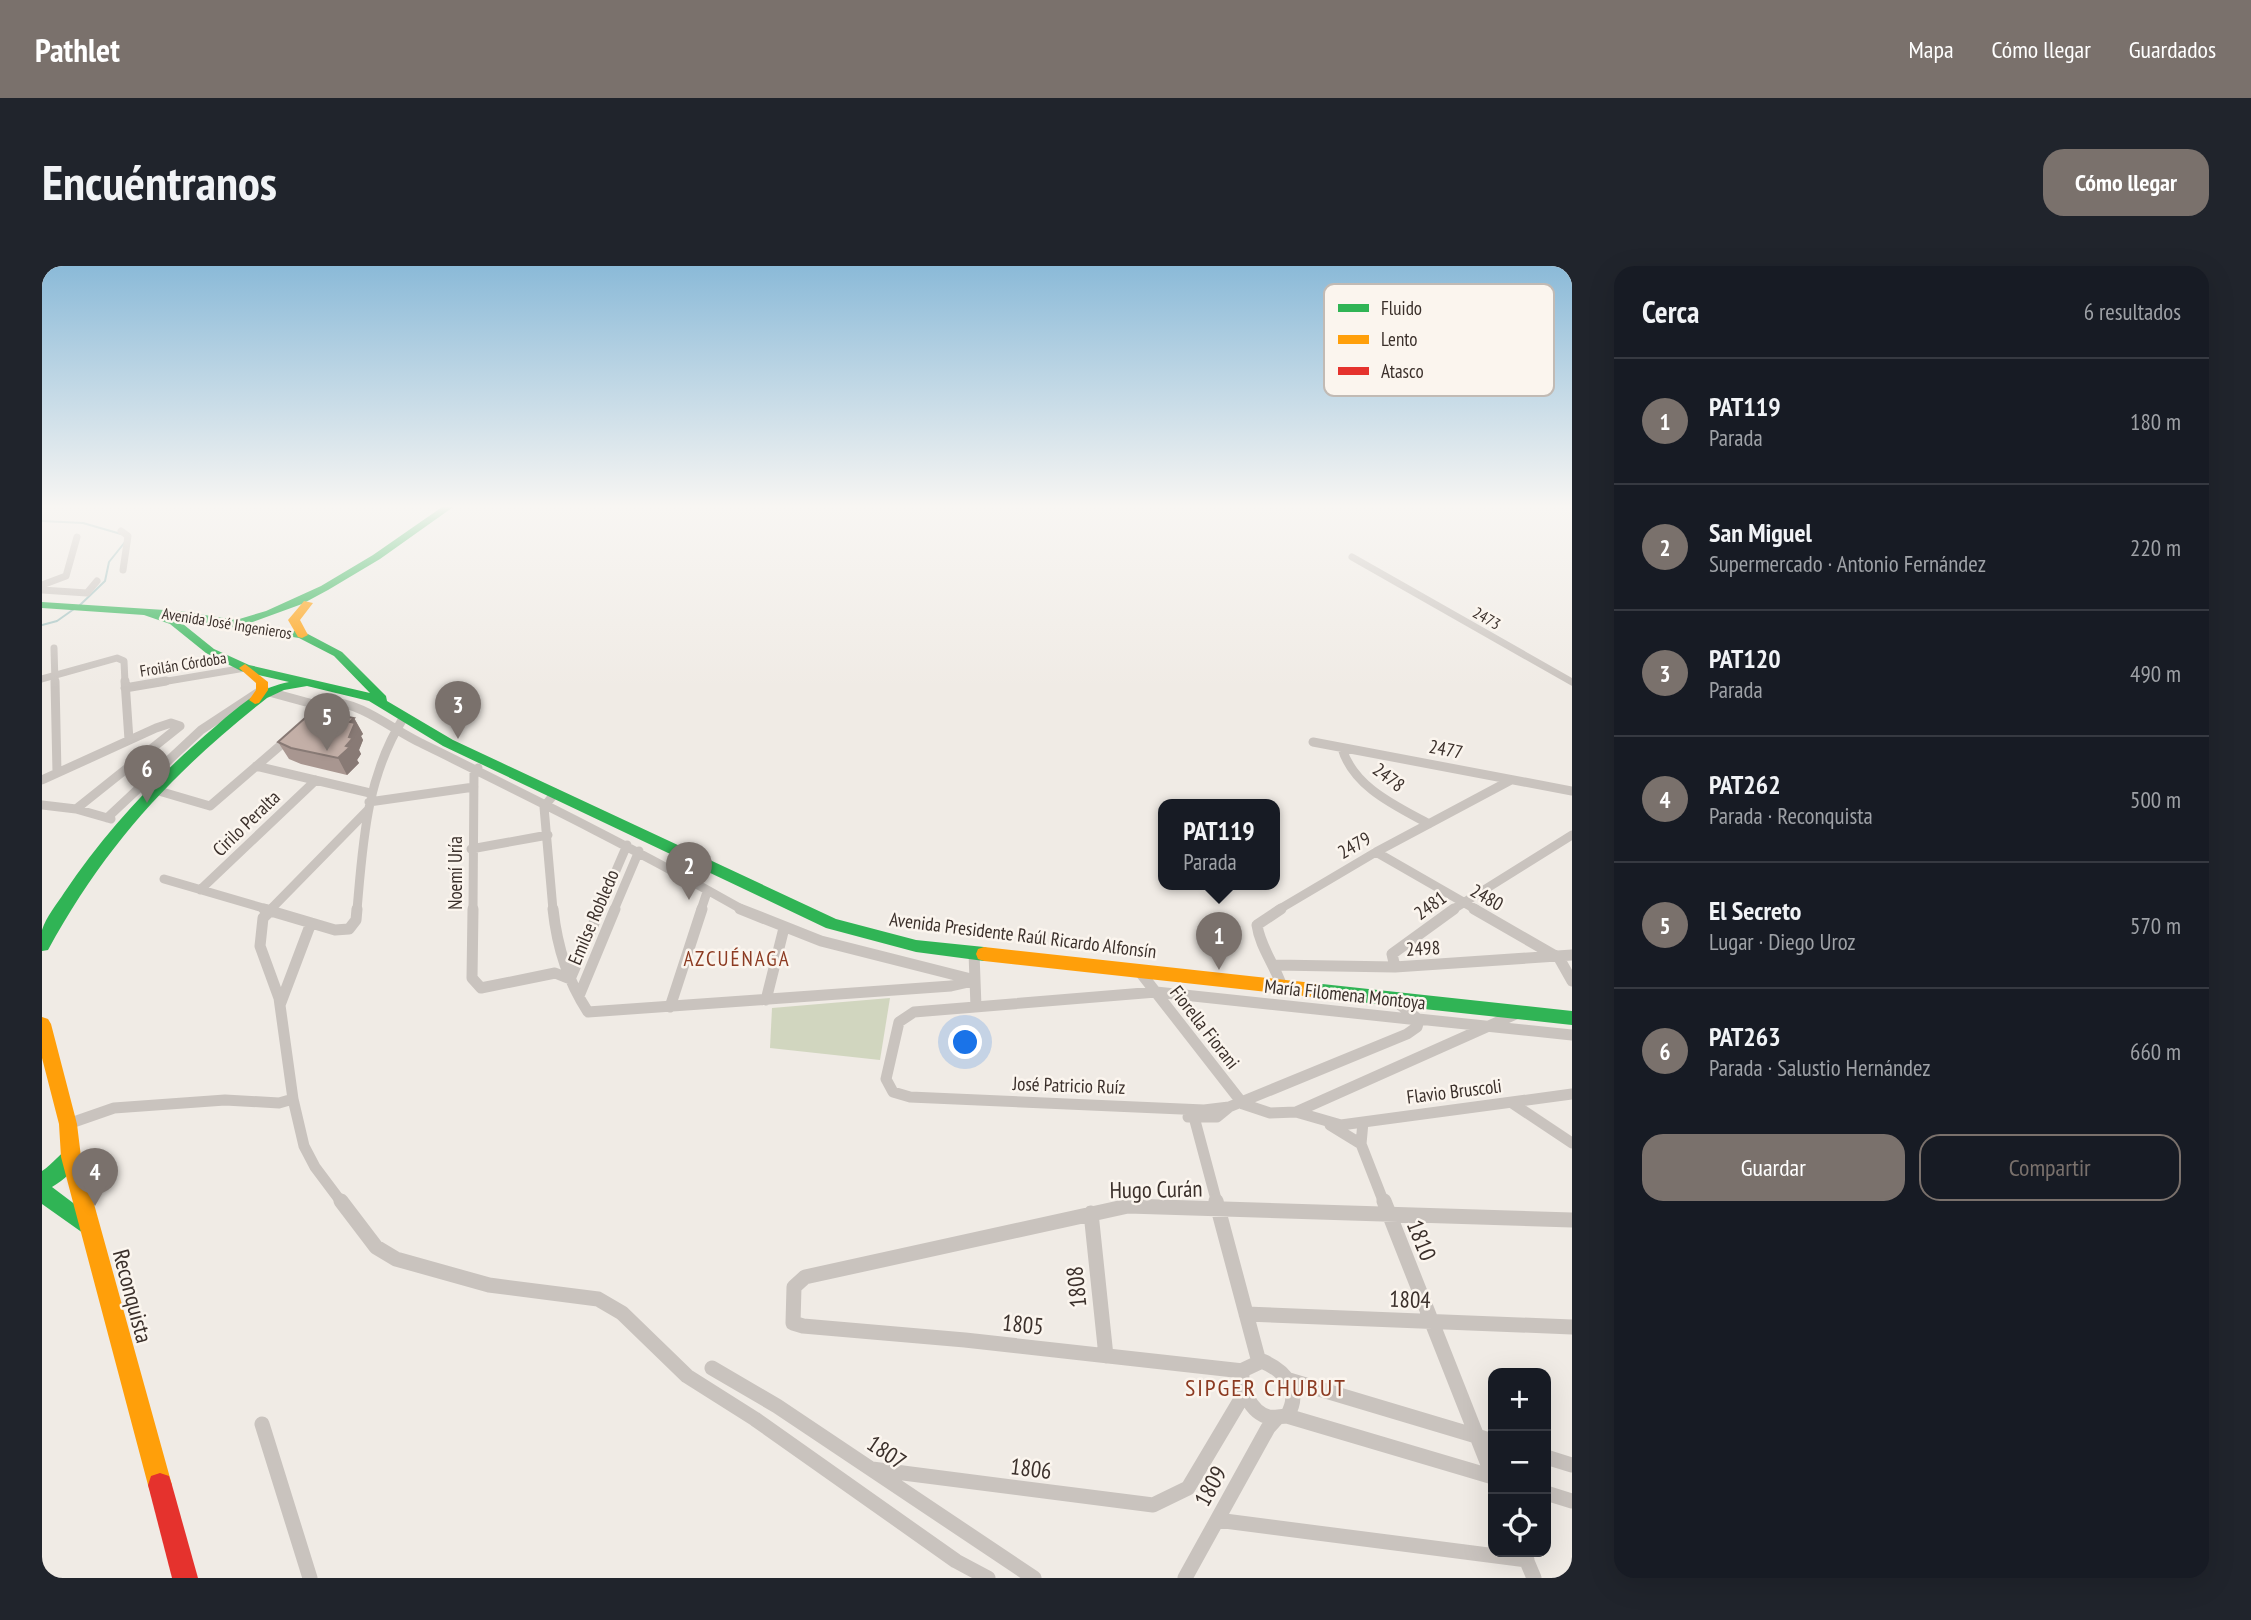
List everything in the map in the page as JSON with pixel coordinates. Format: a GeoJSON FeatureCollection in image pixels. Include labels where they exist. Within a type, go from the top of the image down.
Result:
{"type":"FeatureCollection","features":[{"type":"Feature","properties":{"kind":"main road"},"geometry":{"type":"LineString","coordinates":[[203,646],[212,633],[240,622],[284,612],[311,599],[360,566]]}},
{"type":"Feature","properties":{"kind":"main road"},"geometry":{"type":"LineString","coordinates":[[302,635],[295,624],[295,617],[311,599]]}},
{"type":"Feature","properties":{"kind":"main road","name":"Avenida José Ingenieros"},"geometry":{"type":"LineString","coordinates":[[42,605],[75,605],[240,622],[302,635],[323,643],[344,659]]}},
{"type":"Feature","properties":{"kind":"main road","name":"Avenida José Ingenieros"},"geometry":{"type":"LineString","coordinates":[[146,612],[178,624],[203,646],[245,668],[305,683]]}},
{"type":"Feature","properties":{"kind":"main road"},"geometry":{"type":"LineString","coordinates":[[42,945],[64,902],[124,822],[171,769],[262,695],[332,676],[340,670],[344,659]]}},
{"type":"Feature","properties":{"kind":"main road","name":"Avenida Presidente Raúl Ricardo Alfonsín"},"geometry":{"type":"LineString","coordinates":[[344,659],[396,719]]}},
{"type":"Feature","properties":{"kind":"main road"},"geometry":{"type":"LineString","coordinates":[[245,668],[259,677],[262,695]]}},
{"type":"Feature","properties":{"kind":"main road","name":"Avenida Presidente Raúl Ricardo Alfonsín"},"geometry":{"type":"LineString","coordinates":[[305,683],[366,695],[396,719],[480,766],[555,793],[832,924],[916,946],[974,954],[1572,1018]]}},
{"type":"Feature","properties":{"kind":"main road","name":"Reconquista"},"geometry":{"type":"LineString","coordinates":[[42,1024],[68,1124],[71,1157],[185,1578]]}},
{"type":"Feature","properties":{"kind":"main road"},"geometry":{"type":"LineString","coordinates":[[42,1182],[60,1171],[71,1157]]}},
{"type":"Feature","properties":{"kind":"main road"},"geometry":{"type":"LineString","coordinates":[[42,1192],[91,1229]]}},
{"type":"Feature","properties":{"kind":"street"},"geometry":{"type":"LineString","coordinates":[[42,588],[66,576],[69,566]]}},
{"type":"Feature","properties":{"kind":"street","name":"2473"},"geometry":{"type":"LineString","coordinates":[[1368,566],[1572,682]]}},
{"type":"Feature","properties":{"kind":"street"},"geometry":{"type":"LineString","coordinates":[[42,588],[82,593],[90,591],[97,581]]}},
{"type":"Feature","properties":{"kind":"street"},"geometry":{"type":"LineString","coordinates":[[54,648],[57,773]]}},
{"type":"Feature","properties":{"kind":"street"},"geometry":{"type":"LineString","coordinates":[[42,679],[117,658],[124,661],[129,740]]}},
{"type":"Feature","properties":{"kind":"street","name":"Froilán Córdoba"},"geometry":{"type":"LineString","coordinates":[[125,688],[245,668]]}},
{"type":"Feature","properties":{"kind":"street"},"geometry":{"type":"LineString","coordinates":[[107,818],[203,731],[236,705],[262,695],[327,704],[338,701],[396,719],[383,747],[369,802],[356,920],[349,929],[335,930],[164,878]]}},
{"type":"Feature","properties":{"kind":"street"},"geometry":{"type":"LineString","coordinates":[[305,724],[327,704]]}},
{"type":"Feature","properties":{"kind":"street"},"geometry":{"type":"LineString","coordinates":[[42,780],[129,740],[176,725],[203,731]]}},
{"type":"Feature","properties":{"kind":"street"},"geometry":{"type":"LineString","coordinates":[[76,809],[176,725]]}},
{"type":"Feature","properties":{"kind":"street"},"geometry":{"type":"LineString","coordinates":[[152,789],[210,806],[295,732]]}},
{"type":"Feature","properties":{"kind":"street","name":"2477"},"geometry":{"type":"LineString","coordinates":[[1313,742],[1572,791]]}},
{"type":"Feature","properties":{"kind":"street","name":"2478"},"geometry":{"type":"LineString","coordinates":[[1342,748],[1343,756],[1365,783],[1429,824]]}},
{"type":"Feature","properties":{"kind":"street"},"geometry":{"type":"LineString","coordinates":[[256,766],[316,780],[369,802],[474,787]]}},
{"type":"Feature","properties":{"kind":"street"},"geometry":{"type":"LineString","coordinates":[[480,766],[544,807],[639,851],[707,891],[783,928],[873,955],[975,980]]}},
{"type":"Feature","properties":{"kind":"street","name":"Noemí Uría"},"geometry":{"type":"LineString","coordinates":[[480,766],[474,787],[471,849],[472,978],[478,988],[555,973],[570,979]]}},
{"type":"Feature","properties":{"kind":"street","name":"2479"},"geometry":{"type":"LineString","coordinates":[[1275,965],[1259,940],[1257,925],[1376,852],[1511,779]]}},
{"type":"Feature","properties":{"kind":"street","name":"Cirilo Peralta"},"geometry":{"type":"LineString","coordinates":[[200,890],[316,780]]}},
{"type":"Feature","properties":{"kind":"street"},"geometry":{"type":"LineString","coordinates":[[555,793],[544,807],[557,936],[570,979],[587,1012],[951,986],[975,980]]}},
{"type":"Feature","properties":{"kind":"street"},"geometry":{"type":"LineString","coordinates":[[369,802],[263,918],[260,946],[280,1005],[293,1099],[304,1146],[315,1167],[376,1247],[396,1259],[489,1284],[598,1299],[622,1313],[687,1376],[755,1419],[956,1561],[988,1578]]}},
{"type":"Feature","properties":{"kind":"street"},"geometry":{"type":"LineString","coordinates":[[42,805],[76,809],[124,822]]}},
{"type":"Feature","properties":{"kind":"street"},"geometry":{"type":"LineString","coordinates":[[471,849],[548,835]]}},
{"type":"Feature","properties":{"kind":"street","name":"2481"},"geometry":{"type":"LineString","coordinates":[[1395,967],[1392,954],[1462,903],[1572,835]]}},
{"type":"Feature","properties":{"kind":"street","name":"Emilse Robledo"},"geometry":{"type":"LineString","coordinates":[[570,979],[627,845]]}},
{"type":"Feature","properties":{"kind":"street","name":"Emilse Robledo"},"geometry":{"type":"LineString","coordinates":[[579,996],[639,851]]}},
{"type":"Feature","properties":{"kind":"street","name":"2480"},"geometry":{"type":"LineString","coordinates":[[1376,852],[1559,958]]}},
{"type":"Feature","properties":{"kind":"street"},"geometry":{"type":"LineString","coordinates":[[670,1007],[707,891]]}},
{"type":"Feature","properties":{"kind":"street"},"geometry":{"type":"LineString","coordinates":[[280,1005],[301,956],[311,923]]}},
{"type":"Feature","properties":{"kind":"street"},"geometry":{"type":"LineString","coordinates":[[766,1000],[783,928]]}},
{"type":"Feature","properties":{"kind":"street"},"geometry":{"type":"LineString","coordinates":[[974,954],[976,1007]]}},
{"type":"Feature","properties":{"kind":"street","name":"2498"},"geometry":{"type":"LineString","coordinates":[[1275,965],[1395,967],[1572,956]]}},
{"type":"Feature","properties":{"kind":"street"},"geometry":{"type":"LineString","coordinates":[[1559,958],[1572,981]]}},
{"type":"Feature","properties":{"kind":"street"},"geometry":{"type":"LineString","coordinates":[[1275,965],[1282,987]]}},
{"type":"Feature","properties":{"kind":"street","name":"Fiorella Fiorani"},"geometry":{"type":"LineString","coordinates":[[1140,972],[1243,1104]]}},
{"type":"Feature","properties":{"kind":"street","name":"María Filomena Montoya"},"geometry":{"type":"LineString","coordinates":[[893,1092],[886,1079],[899,1022],[905,1015],[976,1007],[1156,992],[1572,1035]]}},
{"type":"Feature","properties":{"kind":"street"},"geometry":{"type":"LineString","coordinates":[[1391,999],[1419,1020]]}},
{"type":"Feature","properties":{"kind":"street","name":"José Patricio Ruíz"},"geometry":{"type":"LineString","coordinates":[[1243,1104],[1270,1113],[1296,1112],[1518,1013]]}},
{"type":"Feature","properties":{"kind":"street","name":"José Patricio Ruíz"},"geometry":{"type":"LineString","coordinates":[[893,1092],[910,1097],[1204,1110],[1229,1107],[1243,1104],[1300,1076],[1407,1034],[1417,1027],[1419,1020]]}},
{"type":"Feature","properties":{"kind":"street","name":"Flavio Bruscoli"},"geometry":{"type":"LineString","coordinates":[[1324,1122],[1341,1125],[1572,1094]]}},
{"type":"Feature","properties":{"kind":"street"},"geometry":{"type":"LineString","coordinates":[[68,1124],[95,1111],[122,1105],[163,1106],[218,1100],[274,1104],[293,1099]]}},
{"type":"Feature","properties":{"kind":"street"},"geometry":{"type":"LineString","coordinates":[[1512,1103],[1572,1143]]}},
{"type":"Feature","properties":{"kind":"street"},"geometry":{"type":"LineString","coordinates":[[1159,1108],[1194,1117],[1217,1117],[1229,1107]]}},
{"type":"Feature","properties":{"kind":"street"},"geometry":{"type":"LineString","coordinates":[[1296,1112],[1324,1122],[1361,1144],[1363,1122]]}},
{"type":"Feature","properties":{"kind":"street"},"geometry":{"type":"LineString","coordinates":[[1194,1117],[1259,1362]]}},
{"type":"Feature","properties":{"kind":"street","name":"1810"},"geometry":{"type":"LineString","coordinates":[[1361,1144],[1488,1464]]}},
{"type":"Feature","properties":{"kind":"street","name":"Hugo Curán"},"geometry":{"type":"LineString","coordinates":[[797,1325],[792,1315],[793,1294],[797,1282],[805,1277],[1128,1206],[1572,1220]]}},
{"type":"Feature","properties":{"kind":"street","name":"1808"},"geometry":{"type":"LineString","coordinates":[[1091,1213],[1107,1356]]}},
{"type":"Feature","properties":{"kind":"street","name":"1804"},"geometry":{"type":"LineString","coordinates":[[1246,1314],[1572,1327]]}},
{"type":"Feature","properties":{"kind":"street","name":"1805"},"geometry":{"type":"LineString","coordinates":[[797,1325],[1243,1371]]}},
{"type":"Feature","properties":{"kind":"street"},"geometry":{"type":"LineString","coordinates":[[1488,1440],[1289,1380],[1272,1364],[1259,1362],[1246,1366],[1243,1371],[1241,1383],[1244,1394],[1259,1412],[1488,1476]]}},
{"type":"Feature","properties":{"kind":"street","name":"1807"},"geometry":{"type":"LineString","coordinates":[[712,1368],[777,1406],[1034,1578]]}},
{"type":"Feature","properties":{"kind":"street"},"geometry":{"type":"LineString","coordinates":[[1282,1417],[1295,1400],[1289,1380]]}},
{"type":"Feature","properties":{"kind":"street","name":"1809"},"geometry":{"type":"LineString","coordinates":[[1182,1492],[1242,1403],[1244,1394]]}},
{"type":"Feature","properties":{"kind":"street","name":"1809"},"geometry":{"type":"LineString","coordinates":[[1185,1578],[1217,1520],[1282,1417]]}},
{"type":"Feature","properties":{"kind":"street"},"geometry":{"type":"LineString","coordinates":[[262,1424],[310,1578]]}},
{"type":"Feature","properties":{"kind":"street"},"geometry":{"type":"LineString","coordinates":[[1551,1459],[1572,1465]]}},
{"type":"Feature","properties":{"kind":"street","name":"1806"},"geometry":{"type":"LineString","coordinates":[[872,1469],[1145,1505],[1153,1505],[1182,1492]]}},
{"type":"Feature","properties":{"kind":"street"},"geometry":{"type":"LineString","coordinates":[[1549,1494],[1572,1501]]}},
{"type":"Feature","properties":{"kind":"street"},"geometry":{"type":"LineString","coordinates":[[1217,1520],[1488,1552]]}},
{"type":"Feature","properties":{"kind":"street"},"geometry":{"type":"LineString","coordinates":[[1525,1557],[1534,1578]]}},
{"type":"Feature","properties":{"kind":"green space"},"geometry":{"type":"Polygon","coordinates":[[[890,998],[880,1060],[770,1048],[772,1008],[890,998]]]}},
{"type":"Feature","properties":{"kind":"building"},"geometry":{"type":"Polygon","coordinates":[[[314,710],[354,718],[350,722],[355,723],[349,737],[353,738],[346,746],[350,747],[338,758],[291,748],[278,742],[314,710]]]}},
{"type":"Feature","properties":{"kind":"waterway"},"geometry":{"type":"LineString","coordinates":[[80,605],[105,581],[108,566]]}},
{"type":"Feature","properties":{"kind":"waterway"},"geometry":{"type":"LineString","coordinates":[[42,625],[57,621],[74,609]]}},
{"type":"Feature","properties":{"kind":"traffic: fast"},"geometry":{"type":"LineString","coordinates":[[240,622],[298,601],[362,566]]}},
{"type":"Feature","properties":{"kind":"traffic: fast"},"geometry":{"type":"LineString","coordinates":[[42,605],[180,614],[302,635],[338,654],[382,699]]}},
{"type":"Feature","properties":{"kind":"traffic: fast"},"geometry":{"type":"LineString","coordinates":[[146,612],[174,622],[210,651],[245,668],[373,698],[448,743],[832,924],[916,946],[984,954]]}},
{"type":"Feature","properties":{"kind":"traffic: fast"},"geometry":{"type":"LineString","coordinates":[[42,945],[86,872],[138,807],[167,777],[229,721],[263,695],[281,687],[305,683]]}},
{"type":"Feature","properties":{"kind":"traffic: fast"},"geometry":{"type":"LineString","coordinates":[[1313,990],[1572,1018]]}},
{"type":"Feature","properties":{"kind":"traffic: fast"},"geometry":{"type":"LineString","coordinates":[[42,1182],[60,1171],[71,1157]]}},
{"type":"Feature","properties":{"kind":"traffic: fast"},"geometry":{"type":"LineString","coordinates":[[42,1192],[90,1228]]}},
{"type":"Feature","properties":{"kind":"traffic: slow"},"geometry":{"type":"LineString","coordinates":[[302,635],[294,620],[308,603]]}},
{"type":"Feature","properties":{"kind":"traffic: slow"},"geometry":{"type":"LineString","coordinates":[[245,668],[262,682],[262,690],[255,700]]}},
{"type":"Feature","properties":{"kind":"traffic: slow"},"geometry":{"type":"LineString","coordinates":[[984,954],[1313,990]]}},
{"type":"Feature","properties":{"kind":"traffic: slow"},"geometry":{"type":"LineString","coordinates":[[42,1024],[68,1124],[71,1157],[160,1485]]}},
{"type":"Feature","properties":{"kind":"traffic: jam"},"geometry":{"type":"LineString","coordinates":[[160,1485],[185,1578]]}},
{"type":"Feature","properties":{"kind":"place","name":"PAT120"},"geometry":{"type":"Point","coordinates":[458,739]}},
{"type":"Feature","properties":{"kind":"place","name":"El Secreto"},"geometry":{"type":"Point","coordinates":[327,751]}},
{"type":"Feature","properties":{"kind":"place","name":"PAT263"},"geometry":{"type":"Point","coordinates":[147,803]}},
{"type":"Feature","properties":{"kind":"place","name":"San Miguel"},"geometry":{"type":"Point","coordinates":[689,900]}},
{"type":"Feature","properties":{"kind":"place","name":"PAT119"},"geometry":{"type":"Point","coordinates":[1219,970]}},
{"type":"Feature","properties":{"kind":"place","name":"PAT262"},"geometry":{"type":"Point","coordinates":[95,1206]}},
{"type":"Feature","properties":{"kind":"district","name":"AZCUÉNAGA"},"geometry":{"type":"Point","coordinates":[737,958]}},
{"type":"Feature","properties":{"kind":"district","name":"SIPGER CHUBUT"},"geometry":{"type":"Point","coordinates":[1266,1387]}}]}
